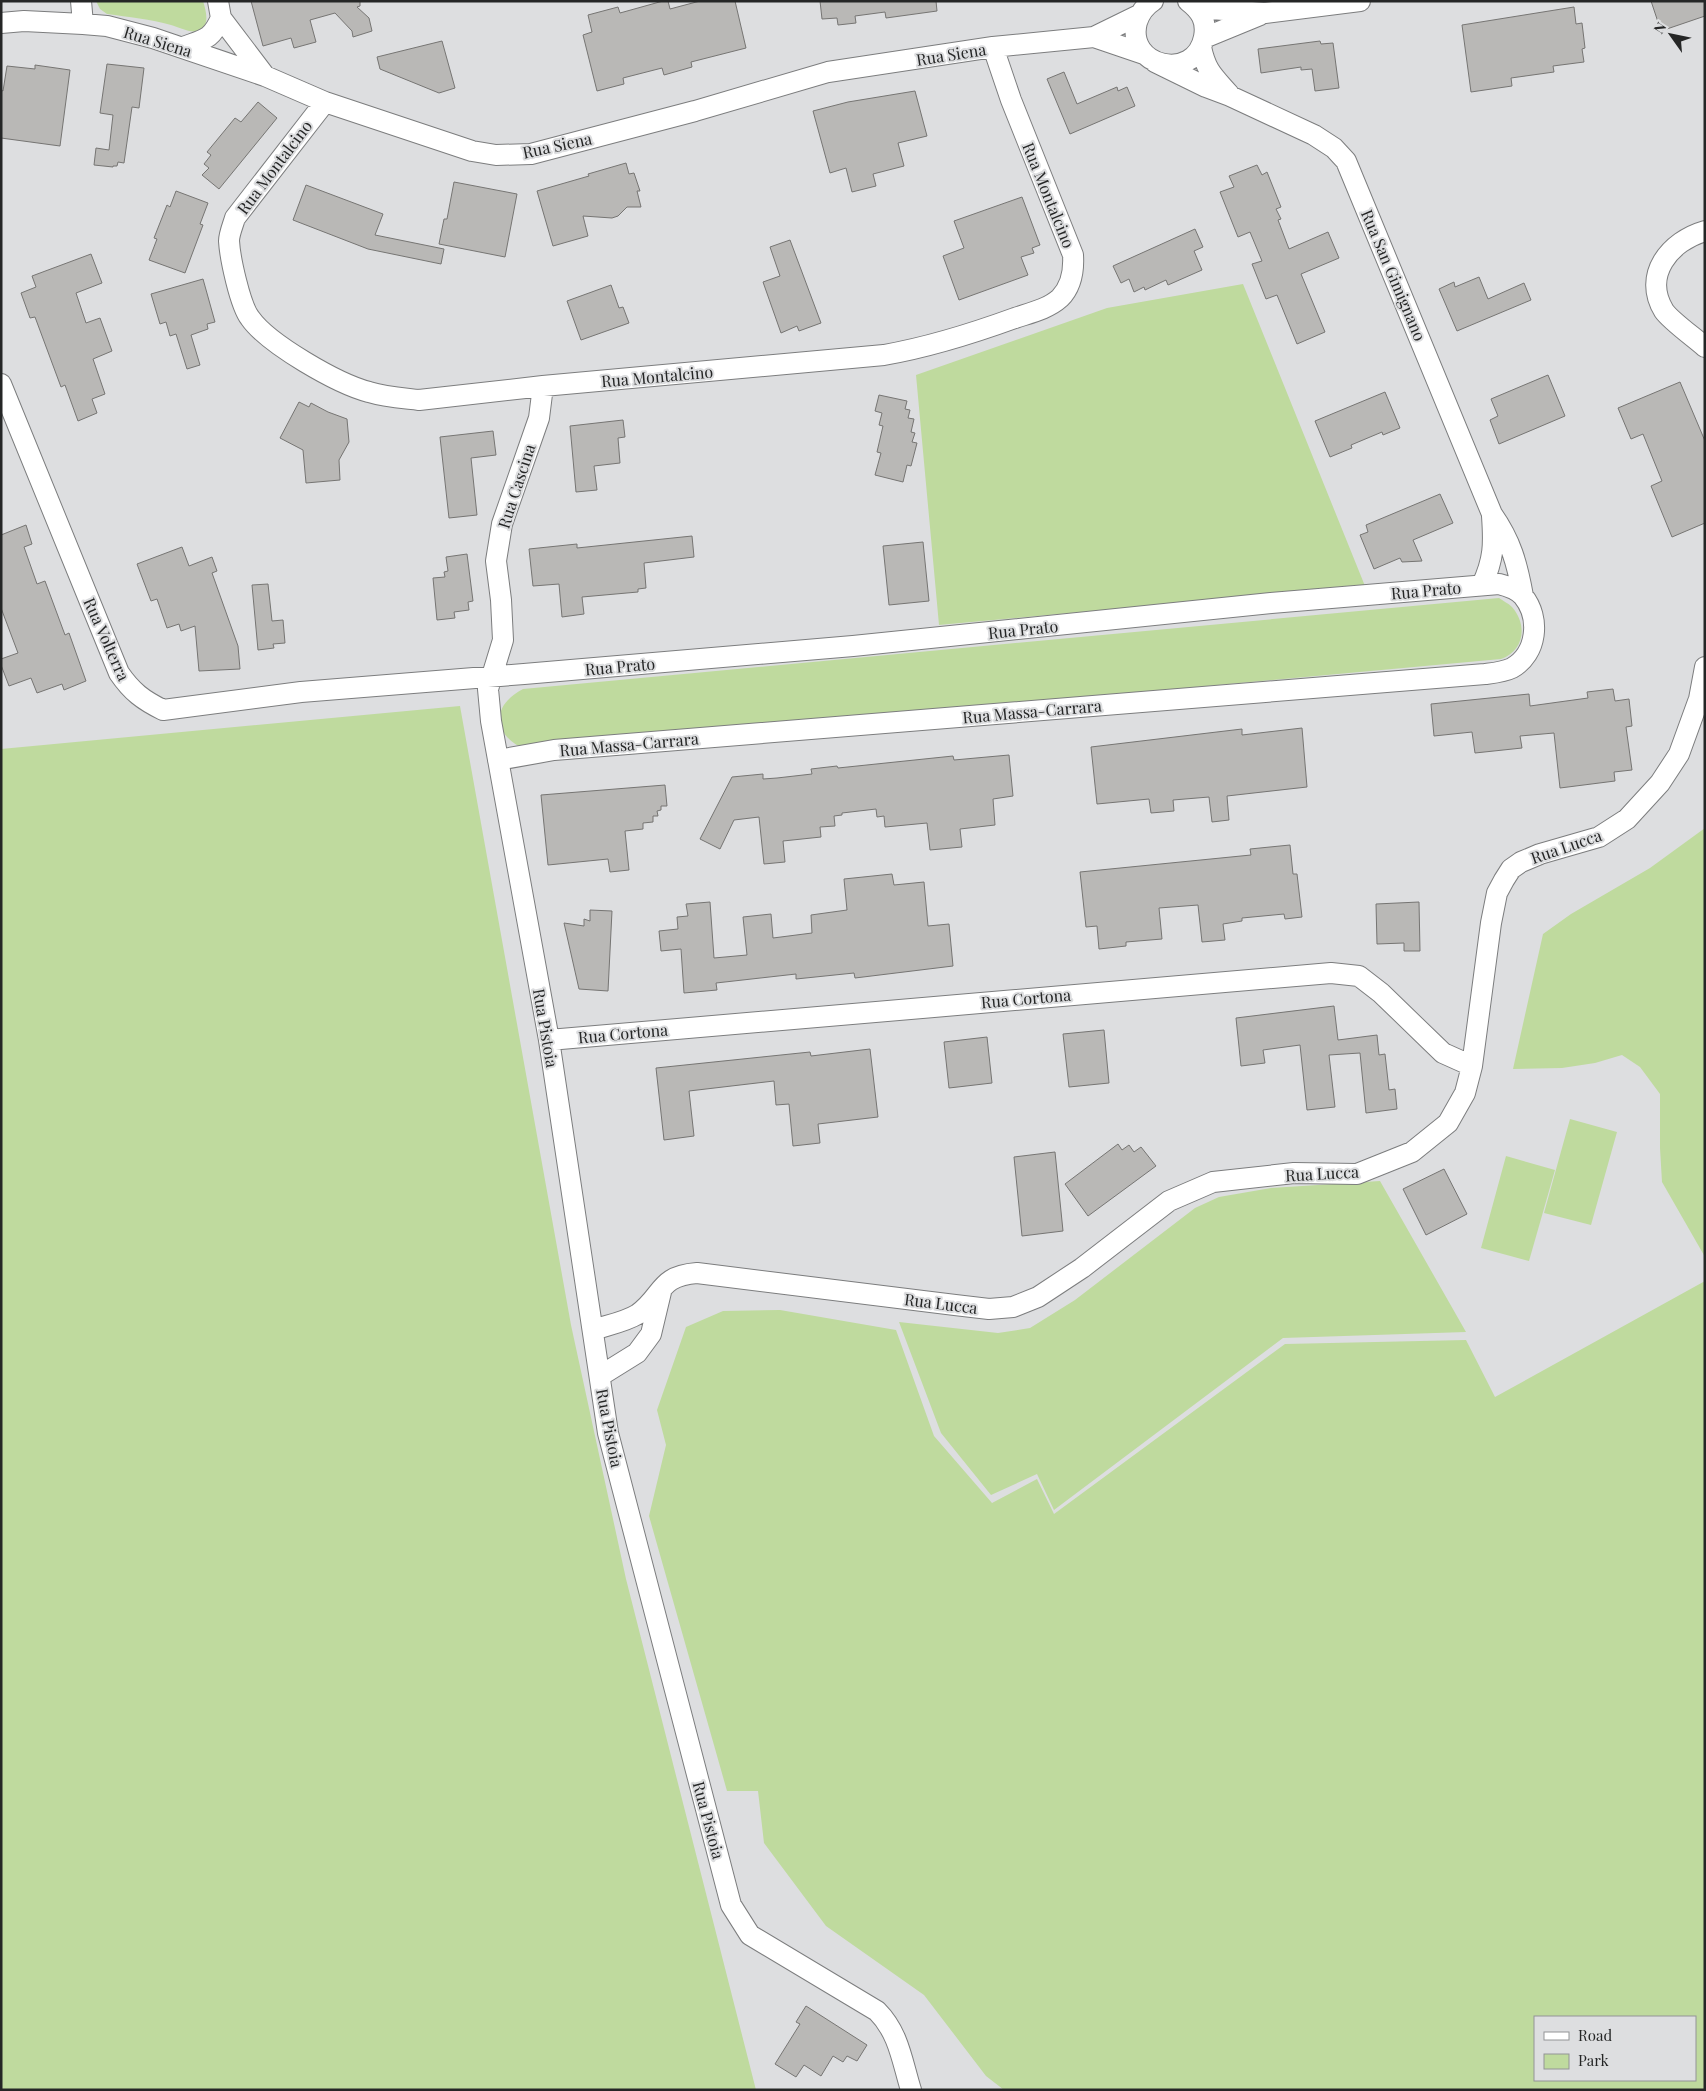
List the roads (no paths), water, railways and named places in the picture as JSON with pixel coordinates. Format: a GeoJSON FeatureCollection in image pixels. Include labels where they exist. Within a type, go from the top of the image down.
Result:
{"type":"FeatureCollection","features":[{"type":"Feature","properties":{"kind":"street"},"geometry":{"type":"LineString","coordinates":[[81,1],[83,24]]}},
{"type":"Feature","properties":{"kind":"street"},"geometry":{"type":"LineString","coordinates":[[1193,5],[1265,13],[1360,1]]}},
{"type":"Feature","properties":{"kind":"street"},"geometry":{"type":"LineString","coordinates":[[1147,5],[1136,32],[1137,42],[1149,58],[1168,66],[1181,64],[1193,57],[1203,42],[1265,13]]}},
{"type":"Feature","properties":{"kind":"street","name":"Rua Siena"},"geometry":{"type":"LineString","coordinates":[[1,23],[24,21],[107,26],[183,47],[265,76],[325,102],[472,151],[496,155],[530,154],[686,113],[828,72],[993,47],[1094,37],[1147,5]]}},
{"type":"Feature","properties":{"kind":"street","name":"Rua San Gimignano"},"geometry":{"type":"LineString","coordinates":[[1193,5],[1203,18],[1206,27],[1203,42],[1204,63],[1208,71],[1230,96]]}},
{"type":"Feature","properties":{"kind":"street"},"geometry":{"type":"LineString","coordinates":[[183,47],[204,40],[214,33],[219,9]]}},
{"type":"Feature","properties":{"kind":"street"},"geometry":{"type":"LineString","coordinates":[[219,9],[265,76]]}},
{"type":"Feature","properties":{"kind":"street","name":"Rua Siena"},"geometry":{"type":"LineString","coordinates":[[1094,37],[1149,58]]}},
{"type":"Feature","properties":{"kind":"street","name":"Rua Montalcino"},"geometry":{"type":"LineString","coordinates":[[325,102],[235,218],[229,238],[233,263],[248,317],[262,332],[326,374],[369,392],[419,400],[544,386],[884,356],[928,348],[1052,304],[1062,296],[1069,284],[1073,274],[1073,255],[1011,100],[993,47]]}},
{"type":"Feature","properties":{"kind":"street","name":"Rua San Gimignano"},"geometry":{"type":"LineString","coordinates":[[1149,58],[1206,87],[1230,96],[1314,135],[1334,148],[1346,161],[1492,514],[1504,532],[1514,554],[1522,596]]}},
{"type":"Feature","properties":{"kind":"street"},"geometry":{"type":"LineString","coordinates":[[1705,232],[1696,234],[1673,248],[1663,258],[1656,288],[1664,311],[1705,347]]}},
{"type":"Feature","properties":{"kind":"street","name":"Rua Volterra"},"geometry":{"type":"LineString","coordinates":[[1,384],[119,674],[130,690],[148,702],[163,710],[301,692],[427,683],[492,675]]}},
{"type":"Feature","properties":{"kind":"street","name":"Rua Cascina"},"geometry":{"type":"LineString","coordinates":[[492,675],[503,640],[501,600],[496,561],[502,524],[539,418],[544,386]]}},
{"type":"Feature","properties":{"kind":"street","name":"Rua San Gimignano"},"geometry":{"type":"LineString","coordinates":[[1482,585],[1491,566],[1494,549],[1492,514]]}},
{"type":"Feature","properties":{"kind":"street","name":"Rua Prato"},"geometry":{"type":"LineString","coordinates":[[492,675],[853,646],[1271,603],[1482,585],[1499,584],[1512,588],[1522,596]]}},
{"type":"Feature","properties":{"kind":"street","name":"Rua Massa-Carrara"},"geometry":{"type":"LineString","coordinates":[[498,760],[564,750],[1485,674],[1510,669],[1523,659],[1534,637],[1534,622],[1522,596]]}},
{"type":"Feature","properties":{"kind":"street","name":"Rua Lucca"},"geometry":{"type":"LineString","coordinates":[[593,1330],[626,1320],[646,1308],[675,1276],[707,1273],[988,1309],[1024,1304],[1082,1268],[1168,1202],[1213,1182],[1294,1173],[1357,1174],[1412,1152],[1448,1123],[1465,1093],[1472,1066],[1491,923],[1497,893],[1504,880],[1511,869],[1521,862],[1540,854],[1599,837],[1626,819],[1640,805],[1660,783],[1679,754],[1699,699],[1705,667]]}},
{"type":"Feature","properties":{"kind":"street","name":"Rua Pistoia"},"geometry":{"type":"LineString","coordinates":[[492,675],[488,689],[490,721],[548,1040],[608,1433],[731,1905],[750,1935],[877,2011],[888,2022],[895,2036],[911,2090]]}},
{"type":"Feature","properties":{"kind":"street","name":"Rua Cortona"},"geometry":{"type":"LineString","coordinates":[[548,1040],[1331,973],[1359,976],[1381,993],[1443,1053],[1472,1066]]}},
{"type":"Feature","properties":{"kind":"street"},"geometry":{"type":"LineString","coordinates":[[600,1376],[637,1353],[650,1334],[661,1290]]}}]}
